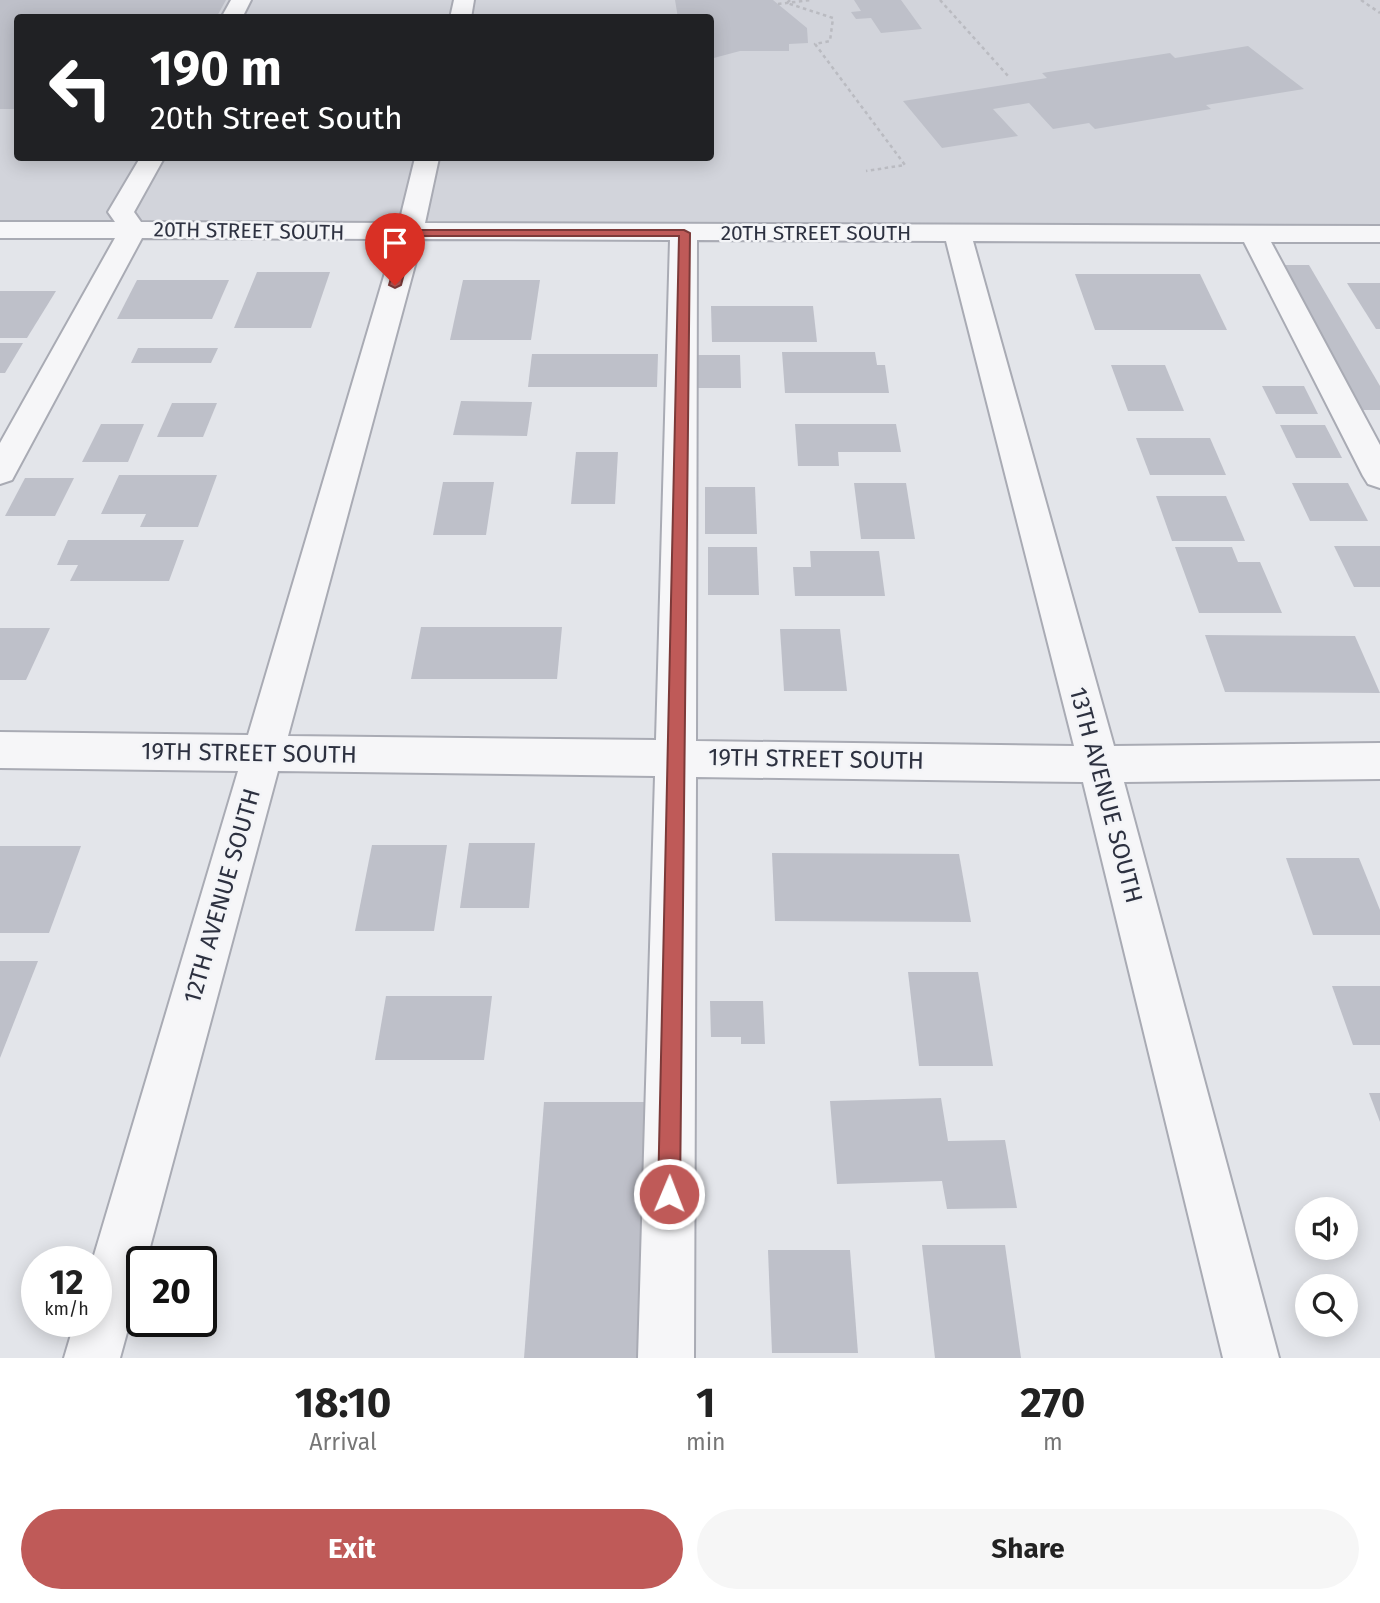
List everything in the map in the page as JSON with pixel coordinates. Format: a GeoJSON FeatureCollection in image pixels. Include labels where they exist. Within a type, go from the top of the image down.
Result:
{"type":"FeatureCollection","features":[{"type":"Feature","properties":{"kind":"street"},"geometry":{"type":"LineString","coordinates":[[0,472],[133,230],[121,212],[150,161]]}},
{"type":"Feature","properties":{"kind":"street","name":"12TH AVENUE SOUTH"},"geometry":{"type":"LineString","coordinates":[[92,1358],[410,233],[426,161]]}},
{"type":"Feature","properties":{"kind":"street","name":"20TH STREET SOUTH"},"geometry":{"type":"LineString","coordinates":[[0,229],[410,233],[1380,234]]}},
{"type":"Feature","properties":{"kind":"street"},"geometry":{"type":"LineString","coordinates":[[666,1358],[684,233]]}},
{"type":"Feature","properties":{"kind":"street","name":"13TH AVENUE SOUTH"},"geometry":{"type":"LineString","coordinates":[[958,234],[1099,764],[1251,1358]]}},
{"type":"Feature","properties":{"kind":"street"},"geometry":{"type":"LineString","coordinates":[[1253,234],[1380,476]]}},
{"type":"Feature","properties":{"kind":"street","name":"19TH STREET SOUTH"},"geometry":{"type":"LineString","coordinates":[[0,750],[1099,764],[1380,761]]}},
{"type":"Feature","properties":{"kind":"path"},"geometry":{"type":"LineString","coordinates":[[778,4],[811,0]]}},
{"type":"Feature","properties":{"kind":"path"},"geometry":{"type":"LineString","coordinates":[[940,0],[1009,78]]}},
{"type":"Feature","properties":{"kind":"path"},"geometry":{"type":"LineString","coordinates":[[1361,0],[1380,13]]}},
{"type":"Feature","properties":{"kind":"path"},"geometry":{"type":"LineString","coordinates":[[788,2],[833,18],[830,41],[815,44],[905,165],[866,171]]}},
{"type":"Feature","properties":{"kind":"shaded area"},"geometry":{"type":"Polygon","coordinates":[[[0,0],[1380,0],[1380,236],[0,230],[0,0]]]}},
{"type":"Feature","properties":{"kind":"building"},"geometry":{"type":"Polygon","coordinates":[[[0,0],[226,0],[218,14],[14,14],[14,109],[0,109],[0,0]]]}},
{"type":"Feature","properties":{"kind":"building"},"geometry":{"type":"Polygon","coordinates":[[[675,0],[773,0],[807,28],[808,43],[789,44],[789,51],[740,51],[714,58],[714,14],[677,14],[675,0]]]}},
{"type":"Feature","properties":{"kind":"building"},"geometry":{"type":"Polygon","coordinates":[[[854,0],[901,0],[922,29],[881,33],[871,18],[856,19],[851,12],[861,11],[854,0]]]}},
{"type":"Feature","properties":{"kind":"building"},"geometry":{"type":"Polygon","coordinates":[[[1248,46],[1304,89],[1206,105],[1211,109],[1095,129],[1089,123],[1053,129],[1029,103],[993,109],[1018,136],[942,148],[903,101],[1047,78],[1042,73],[1170,53],[1175,58],[1248,46]]]}},
{"type":"Feature","properties":{"kind":"building"},"geometry":{"type":"Polygon","coordinates":[[[1281,265],[1309,265],[1380,386],[1380,410],[1362,410],[1281,265]]]}},
{"type":"Feature","properties":{"kind":"building"},"geometry":{"type":"Polygon","coordinates":[[[257,272],[330,272],[311,328],[234,328],[257,272]]]}},
{"type":"Feature","properties":{"kind":"building"},"geometry":{"type":"Polygon","coordinates":[[[1075,274],[1200,274],[1227,330],[1095,330],[1075,274]]]}},
{"type":"Feature","properties":{"kind":"building"},"geometry":{"type":"Polygon","coordinates":[[[137,280],[229,280],[212,319],[117,319],[137,280]]]}},
{"type":"Feature","properties":{"kind":"building"},"geometry":{"type":"Polygon","coordinates":[[[463,280],[540,280],[531,340],[450,340],[463,280]]]}},
{"type":"Feature","properties":{"kind":"building"},"geometry":{"type":"Polygon","coordinates":[[[1347,283],[1380,283],[1380,329],[1376,329],[1347,283]]]}},
{"type":"Feature","properties":{"kind":"building"},"geometry":{"type":"Polygon","coordinates":[[[0,291],[56,291],[27,338],[0,338],[0,291]]]}},
{"type":"Feature","properties":{"kind":"building"},"geometry":{"type":"Polygon","coordinates":[[[711,306],[813,306],[817,342],[712,342],[711,306]]]}},
{"type":"Feature","properties":{"kind":"building"},"geometry":{"type":"Polygon","coordinates":[[[0,343],[23,343],[5,373],[0,373],[0,343]]]}},
{"type":"Feature","properties":{"kind":"building"},"geometry":{"type":"Polygon","coordinates":[[[138,348],[218,348],[211,363],[131,363],[138,348]]]}},
{"type":"Feature","properties":{"kind":"building"},"geometry":{"type":"Polygon","coordinates":[[[782,352],[875,352],[877,365],[885,365],[889,393],[785,393],[782,352]]]}},
{"type":"Feature","properties":{"kind":"building"},"geometry":{"type":"Polygon","coordinates":[[[532,354],[658,354],[657,387],[528,387],[532,354]]]}},
{"type":"Feature","properties":{"kind":"building"},"geometry":{"type":"Polygon","coordinates":[[[695,355],[740,355],[741,388],[695,388],[695,355]]]}},
{"type":"Feature","properties":{"kind":"building"},"geometry":{"type":"Polygon","coordinates":[[[1111,365],[1165,365],[1184,411],[1128,411],[1111,365]]]}},
{"type":"Feature","properties":{"kind":"building"},"geometry":{"type":"Polygon","coordinates":[[[1262,386],[1304,386],[1318,414],[1276,414],[1262,386]]]}},
{"type":"Feature","properties":{"kind":"building"},"geometry":{"type":"Polygon","coordinates":[[[461,401],[532,402],[527,436],[453,435],[461,401]]]}},
{"type":"Feature","properties":{"kind":"building"},"geometry":{"type":"Polygon","coordinates":[[[172,403],[217,403],[203,437],[157,437],[172,403]]]}},
{"type":"Feature","properties":{"kind":"building"},"geometry":{"type":"Polygon","coordinates":[[[101,424],[144,424],[128,462],[82,462],[101,424]]]}},
{"type":"Feature","properties":{"kind":"building"},"geometry":{"type":"Polygon","coordinates":[[[795,424],[896,424],[901,452],[838,452],[839,466],[798,466],[795,424]]]}},
{"type":"Feature","properties":{"kind":"building"},"geometry":{"type":"Polygon","coordinates":[[[1280,425],[1325,425],[1342,458],[1296,458],[1280,425]]]}},
{"type":"Feature","properties":{"kind":"building"},"geometry":{"type":"Polygon","coordinates":[[[1136,438],[1210,438],[1226,475],[1150,475],[1136,438]]]}},
{"type":"Feature","properties":{"kind":"building"},"geometry":{"type":"Polygon","coordinates":[[[576,452],[618,452],[615,504],[571,504],[576,452]]]}},
{"type":"Feature","properties":{"kind":"building"},"geometry":{"type":"Polygon","coordinates":[[[119,475],[217,475],[198,527],[140,527],[146,514],[101,514],[119,475]]]}},
{"type":"Feature","properties":{"kind":"building"},"geometry":{"type":"Polygon","coordinates":[[[25,478],[74,478],[55,516],[5,516],[25,478]]]}},
{"type":"Feature","properties":{"kind":"building"},"geometry":{"type":"Polygon","coordinates":[[[443,482],[494,482],[486,535],[433,535],[443,482]]]}},
{"type":"Feature","properties":{"kind":"building"},"geometry":{"type":"Polygon","coordinates":[[[854,483],[906,483],[915,539],[861,539],[854,483]]]}},
{"type":"Feature","properties":{"kind":"building"},"geometry":{"type":"Polygon","coordinates":[[[1292,483],[1348,483],[1368,521],[1310,521],[1292,483]]]}},
{"type":"Feature","properties":{"kind":"building"},"geometry":{"type":"Polygon","coordinates":[[[705,487],[755,487],[757,534],[705,534],[705,487]]]}},
{"type":"Feature","properties":{"kind":"building"},"geometry":{"type":"Polygon","coordinates":[[[1156,496],[1226,496],[1245,541],[1172,541],[1156,496]]]}},
{"type":"Feature","properties":{"kind":"building"},"geometry":{"type":"Polygon","coordinates":[[[68,540],[184,540],[169,581],[70,581],[78,565],[57,565],[68,540]]]}},
{"type":"Feature","properties":{"kind":"building"},"geometry":{"type":"Polygon","coordinates":[[[1334,546],[1380,546],[1380,587],[1354,587],[1334,546]]]}},
{"type":"Feature","properties":{"kind":"building"},"geometry":{"type":"Polygon","coordinates":[[[708,547],[757,547],[759,595],[708,595],[708,547]]]}},
{"type":"Feature","properties":{"kind":"building"},"geometry":{"type":"Polygon","coordinates":[[[1175,547],[1232,547],[1238,562],[1260,562],[1282,613],[1199,613],[1175,547]]]}},
{"type":"Feature","properties":{"kind":"building"},"geometry":{"type":"Polygon","coordinates":[[[810,551],[879,551],[885,596],[795,596],[793,567],[811,567],[810,551]]]}},
{"type":"Feature","properties":{"kind":"building"},"geometry":{"type":"Polygon","coordinates":[[[421,627],[562,627],[557,679],[411,679],[421,627]]]}},
{"type":"Feature","properties":{"kind":"building"},"geometry":{"type":"Polygon","coordinates":[[[0,628],[50,628],[26,680],[0,680],[0,628]]]}},
{"type":"Feature","properties":{"kind":"building"},"geometry":{"type":"Polygon","coordinates":[[[780,629],[840,629],[847,691],[784,691],[780,629]]]}},
{"type":"Feature","properties":{"kind":"building"},"geometry":{"type":"Polygon","coordinates":[[[1205,635],[1355,636],[1380,693],[1225,692],[1205,635]]]}},
{"type":"Feature","properties":{"kind":"building"},"geometry":{"type":"Polygon","coordinates":[[[469,843],[535,843],[529,908],[460,908],[469,843]]]}},
{"type":"Feature","properties":{"kind":"building"},"geometry":{"type":"Polygon","coordinates":[[[372,845],[447,845],[434,931],[355,931],[372,845]]]}},
{"type":"Feature","properties":{"kind":"building"},"geometry":{"type":"Polygon","coordinates":[[[0,846],[81,846],[49,933],[0,933],[0,846]]]}},
{"type":"Feature","properties":{"kind":"building"},"geometry":{"type":"Polygon","coordinates":[[[772,853],[959,854],[971,922],[775,921],[772,853]]]}},
{"type":"Feature","properties":{"kind":"building"},"geometry":{"type":"Polygon","coordinates":[[[1286,858],[1359,858],[1380,910],[1380,935],[1313,935],[1286,858]]]}},
{"type":"Feature","properties":{"kind":"building"},"geometry":{"type":"Polygon","coordinates":[[[0,961],[38,961],[0,1058],[0,961]]]}},
{"type":"Feature","properties":{"kind":"building"},"geometry":{"type":"Polygon","coordinates":[[[908,972],[978,972],[993,1066],[919,1066],[908,972]]]}},
{"type":"Feature","properties":{"kind":"building"},"geometry":{"type":"Polygon","coordinates":[[[1332,986],[1380,986],[1380,1045],[1353,1045],[1332,986]]]}},
{"type":"Feature","properties":{"kind":"building"},"geometry":{"type":"Polygon","coordinates":[[[386,996],[492,996],[484,1060],[375,1060],[386,996]]]}},
{"type":"Feature","properties":{"kind":"building"},"geometry":{"type":"Polygon","coordinates":[[[710,1001],[763,1001],[765,1044],[741,1044],[741,1037],[711,1037],[710,1001]]]}},
{"type":"Feature","properties":{"kind":"building"},"geometry":{"type":"Polygon","coordinates":[[[1369,1093],[1380,1093],[1380,1122],[1369,1093]]]}},
{"type":"Feature","properties":{"kind":"building"},"geometry":{"type":"Polygon","coordinates":[[[941,1098],[948,1141],[1005,1140],[1017,1208],[947,1209],[942,1181],[837,1184],[830,1101],[941,1098]]]}},
{"type":"Feature","properties":{"kind":"building"},"geometry":{"type":"Polygon","coordinates":[[[544,1102],[653,1102],[648,1358],[524,1358],[544,1102]]]}},
{"type":"Feature","properties":{"kind":"building"},"geometry":{"type":"Polygon","coordinates":[[[922,1245],[1005,1245],[1021,1358],[935,1358],[922,1245]]]}},
{"type":"Feature","properties":{"kind":"building"},"geometry":{"type":"Polygon","coordinates":[[[768,1250],[850,1250],[858,1353],[772,1353],[768,1250]]]}},
{"type":"Feature","properties":{"kind":"route"},"geometry":{"type":"LineString","coordinates":[[395,285],[410,233],[684,233],[669,1194]]}}]}
